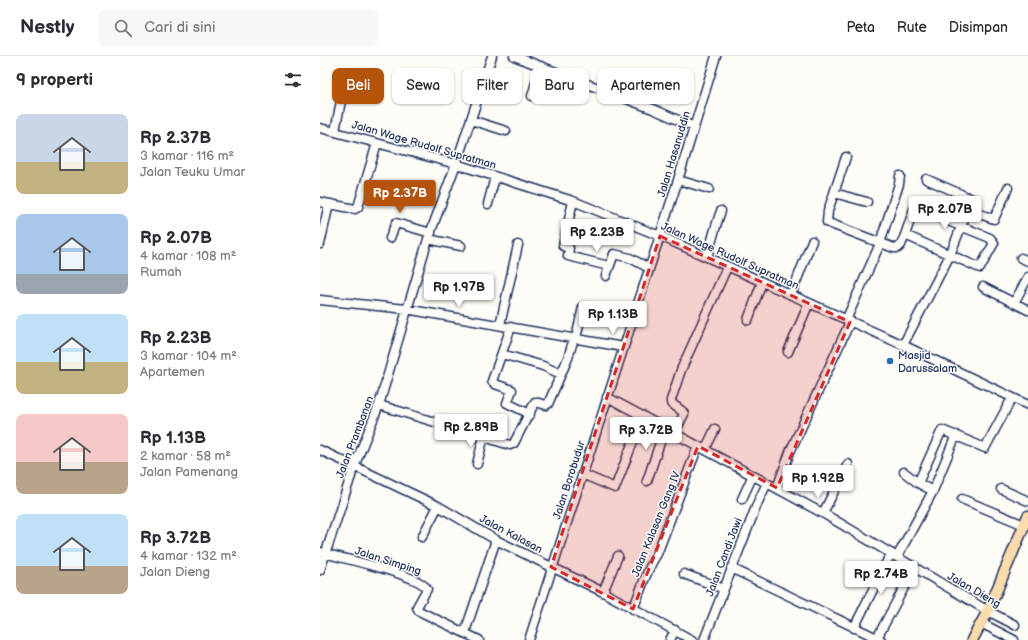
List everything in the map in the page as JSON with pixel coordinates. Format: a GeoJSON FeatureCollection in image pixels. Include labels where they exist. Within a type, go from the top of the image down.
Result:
{"type":"FeatureCollection","features":[{"type":"Feature","properties":{"kind":"main road"},"geometry":{"type":"LineString","coordinates":[[972,640],[988,611],[1027,520]]}},
{"type":"Feature","properties":{"kind":"street","name":"Jalan Prambanan"},"geometry":{"type":"LineString","coordinates":[[320,570],[323,553],[354,467],[379,405],[406,309],[429,236],[456,164],[492,56]]}},
{"type":"Feature","properties":{"kind":"street"},"geometry":{"type":"LineString","coordinates":[[514,56],[653,109],[694,127]]}},
{"type":"Feature","properties":{"kind":"street","name":"Jalan Hasanuddin"},"geometry":{"type":"LineString","coordinates":[[660,236],[694,127],[713,57]]}},
{"type":"Feature","properties":{"kind":"street"},"geometry":{"type":"LineString","coordinates":[[335,131],[340,104]]}},
{"type":"Feature","properties":{"kind":"street"},"geometry":{"type":"LineString","coordinates":[[471,120],[506,131]]}},
{"type":"Feature","properties":{"kind":"street","name":"Jalan Wage Rudolf Supratman"},"geometry":{"type":"LineString","coordinates":[[320,128],[456,164],[573,201],[660,236],[707,257],[903,345],[1028,405]]}},
{"type":"Feature","properties":{"kind":"street"},"geometry":{"type":"LineString","coordinates":[[320,202],[355,209],[358,207],[377,143]]}},
{"type":"Feature","properties":{"kind":"street"},"geometry":{"type":"LineString","coordinates":[[846,157],[828,211],[828,222],[879,247],[898,248],[901,245],[915,208],[990,238],[994,241],[994,244],[981,268],[905,235]]}},
{"type":"Feature","properties":{"kind":"street"},"geometry":{"type":"LineString","coordinates":[[488,204],[494,176]]}},
{"type":"Feature","properties":{"kind":"street"},"geometry":{"type":"LineString","coordinates":[[777,488],[790,452],[879,247],[900,184],[900,176]]}},
{"type":"Feature","properties":{"kind":"street"},"geometry":{"type":"LineString","coordinates":[[903,345],[950,254],[972,200],[970,197],[926,179]]}},
{"type":"Feature","properties":{"kind":"street"},"geometry":{"type":"LineString","coordinates":[[678,180],[709,189]]}},
{"type":"Feature","properties":{"kind":"street"},"geometry":{"type":"LineString","coordinates":[[968,210],[994,219],[1008,188]]}},
{"type":"Feature","properties":{"kind":"street"},"geometry":{"type":"LineString","coordinates":[[834,193],[867,202]]}},
{"type":"Feature","properties":{"kind":"street"},"geometry":{"type":"LineString","coordinates":[[573,201],[563,246],[569,248],[568,256],[609,266]]}},
{"type":"Feature","properties":{"kind":"street"},"geometry":{"type":"LineString","coordinates":[[320,244],[330,204]]}},
{"type":"Feature","properties":{"kind":"street"},"geometry":{"type":"LineString","coordinates":[[707,257],[713,239],[713,232],[721,211]]}},
{"type":"Feature","properties":{"kind":"street"},"geometry":{"type":"LineString","coordinates":[[390,238],[396,223],[429,236],[462,246]]}},
{"type":"Feature","properties":{"kind":"street","name":"Jalan Borobudur"},"geometry":{"type":"LineString","coordinates":[[529,640],[551,567],[660,236]]}},
{"type":"Feature","properties":{"kind":"street"},"geometry":{"type":"LineString","coordinates":[[791,295],[812,241]]}},
{"type":"Feature","properties":{"kind":"street"},"geometry":{"type":"LineString","coordinates":[[500,325],[518,245]]}},
{"type":"Feature","properties":{"kind":"street"},"geometry":{"type":"LineString","coordinates":[[606,276],[614,254],[632,259],[649,268]]}},
{"type":"Feature","properties":{"kind":"street"},"geometry":{"type":"LineString","coordinates":[[674,434],[684,414],[670,403],[681,370],[727,267]]}},
{"type":"Feature","properties":{"kind":"street"},"geometry":{"type":"LineString","coordinates":[[1014,303],[1028,277]]}},
{"type":"Feature","properties":{"kind":"street"},"geometry":{"type":"LineString","coordinates":[[748,320],[762,282]]}},
{"type":"Feature","properties":{"kind":"street"},"geometry":{"type":"LineString","coordinates":[[983,288],[1028,310]]}},
{"type":"Feature","properties":{"kind":"street"},"geometry":{"type":"LineString","coordinates":[[320,300],[406,309],[623,347]]}},
{"type":"Feature","properties":{"kind":"street"},"geometry":{"type":"LineString","coordinates":[[788,352],[809,303]]}},
{"type":"Feature","properties":{"kind":"street"},"geometry":{"type":"LineString","coordinates":[[379,405],[512,444],[530,414],[535,402],[546,405],[548,404],[575,338],[583,307]]}},
{"type":"Feature","properties":{"kind":"street"},"geometry":{"type":"LineString","coordinates":[[511,327],[493,383],[512,390],[507,403],[530,414]]}},
{"type":"Feature","properties":{"kind":"street"},"geometry":{"type":"LineString","coordinates":[[502,354],[543,366],[561,374]]}},
{"type":"Feature","properties":{"kind":"street","name":"Jalan Dieng"},"geometry":{"type":"LineString","coordinates":[[607,397],[824,513],[988,611],[1015,625]]}},
{"type":"Feature","properties":{"kind":"street"},"geometry":{"type":"LineString","coordinates":[[918,482],[942,430],[985,448],[1012,398]]}},
{"type":"Feature","properties":{"kind":"street"},"geometry":{"type":"LineString","coordinates":[[582,474],[615,488],[643,416]]}},
{"type":"Feature","properties":{"kind":"street"},"geometry":{"type":"LineString","coordinates":[[647,481],[665,428]]}},
{"type":"Feature","properties":{"kind":"street","name":"Jalan Kalasan Gang IV"},"geometry":{"type":"LineString","coordinates":[[633,609],[648,575],[650,563],[657,554],[702,448],[715,429]]}},
{"type":"Feature","properties":{"kind":"street"},"geometry":{"type":"LineString","coordinates":[[854,628],[894,555],[932,491],[956,435]]}},
{"type":"Feature","properties":{"kind":"street"},"geometry":{"type":"LineString","coordinates":[[477,464],[484,436]]}},
{"type":"Feature","properties":{"kind":"street","name":"Jalan Kalasan"},"geometry":{"type":"LineString","coordinates":[[320,450],[438,506],[496,540],[603,592],[692,640]]}},
{"type":"Feature","properties":{"kind":"street"},"geometry":{"type":"LineString","coordinates":[[824,513],[848,464]]}},
{"type":"Feature","properties":{"kind":"street"},"geometry":{"type":"LineString","coordinates":[[904,472],[932,491]]}},
{"type":"Feature","properties":{"kind":"street"},"geometry":{"type":"LineString","coordinates":[[742,499],[753,475]]}},
{"type":"Feature","properties":{"kind":"street","name":"Jalan Candi Jawi"},"geometry":{"type":"LineString","coordinates":[[704,640],[731,568],[767,482]]}},
{"type":"Feature","properties":{"kind":"street"},"geometry":{"type":"LineString","coordinates":[[1001,489],[1028,502]]}},
{"type":"Feature","properties":{"kind":"street"},"geometry":{"type":"LineString","coordinates":[[962,499],[1027,520]]}},
{"type":"Feature","properties":{"kind":"street"},"geometry":{"type":"LineString","coordinates":[[422,537],[438,506]]}},
{"type":"Feature","properties":{"kind":"street"},"geometry":{"type":"LineString","coordinates":[[465,632],[496,540]]}},
{"type":"Feature","properties":{"kind":"street","name":"Jalan Simping"},"geometry":{"type":"LineString","coordinates":[[323,553],[398,574],[425,585],[417,607],[419,611],[465,632],[478,640]]}},
{"type":"Feature","properties":{"kind":"street"},"geometry":{"type":"LineString","coordinates":[[603,592],[618,556]]}},
{"type":"Feature","properties":{"kind":"street"},"geometry":{"type":"LineString","coordinates":[[731,568],[877,639],[915,568]]}},
{"type":"Feature","properties":{"kind":"street"},"geometry":{"type":"LineString","coordinates":[[684,574],[724,589]]}},
{"type":"Feature","properties":{"kind":"street"},"geometry":{"type":"LineString","coordinates":[[981,624],[1014,640]]}},
{"type":"Feature","properties":{"kind":"street"},"geometry":{"type":"LineString","coordinates":[[670,640],[674,630]]}},
{"type":"Feature","properties":{"kind":"highlighted area"},"geometry":{"type":"Polygon","coordinates":[[[660,236],[850,322],[777,488],[698,446],[633,609],[551,567],[660,236]]]}},
{"type":"Feature","properties":{"kind":"place","name":"Masjid Darussalam"},"geometry":{"type":"Point","coordinates":[890,361]}}]}
